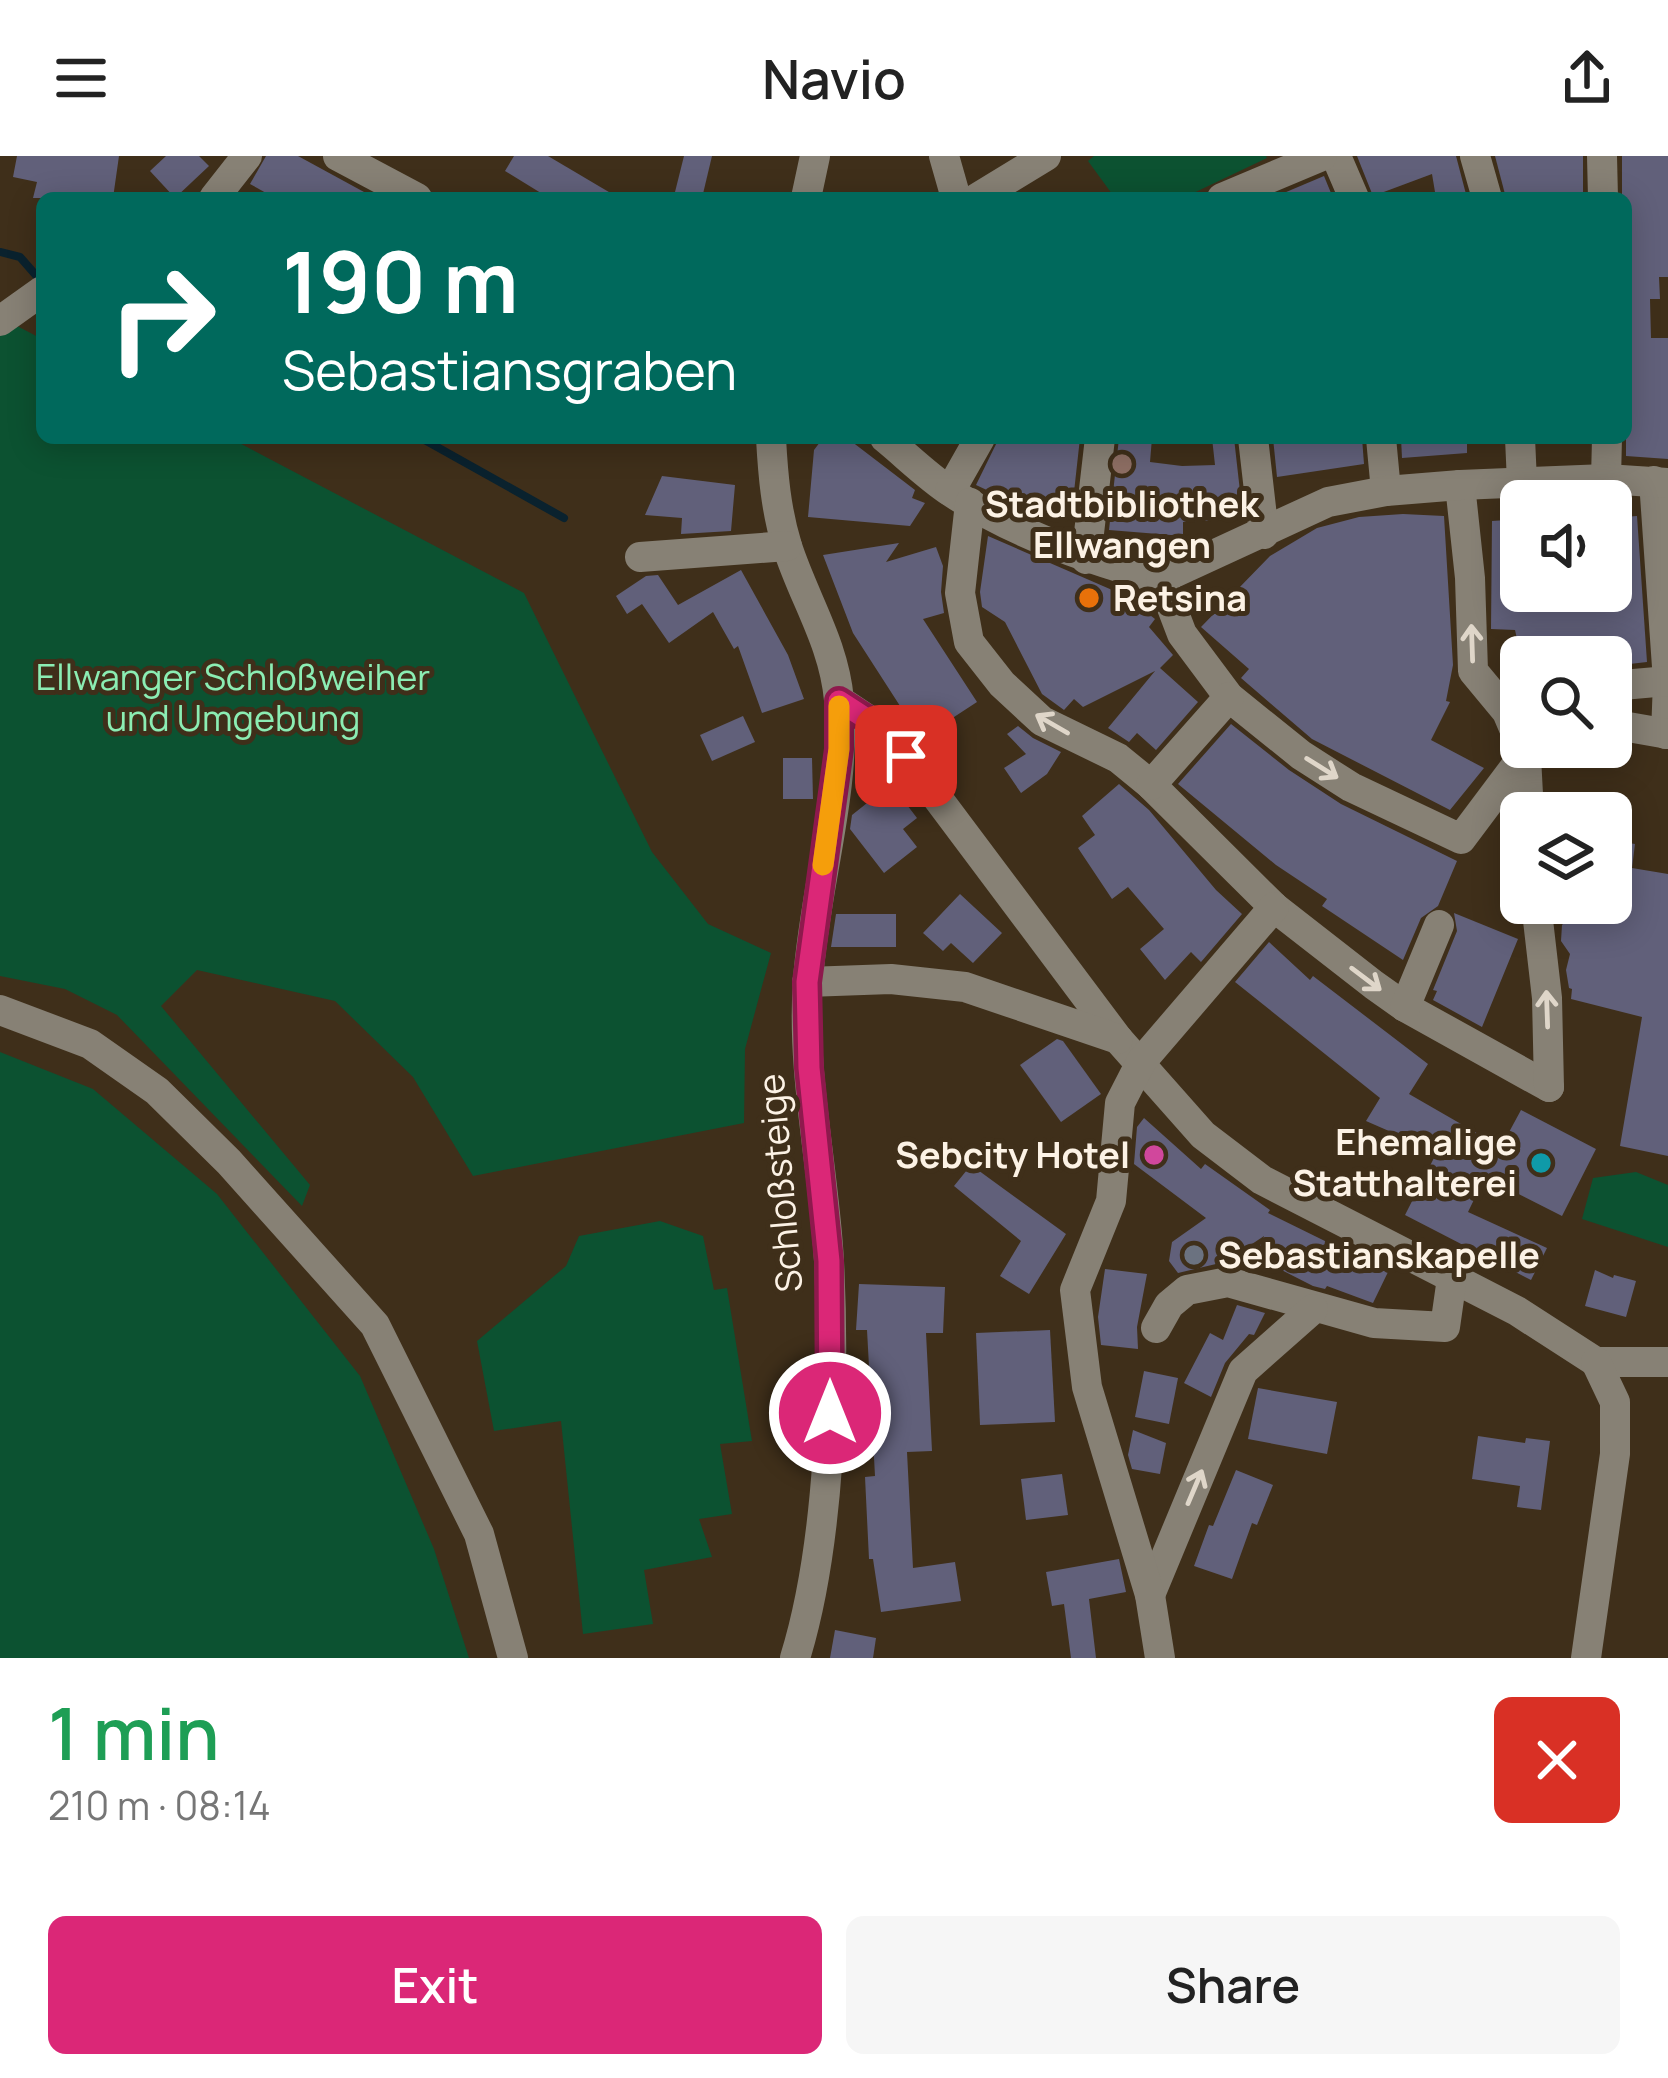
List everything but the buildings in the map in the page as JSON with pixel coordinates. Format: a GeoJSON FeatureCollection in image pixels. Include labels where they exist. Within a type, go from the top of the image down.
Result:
{"type":"FeatureCollection","features":[{"type":"Feature","properties":{"kind":"street"},"geometry":{"type":"LineString","coordinates":[[219,192],[247,156]]}},
{"type":"Feature","properties":{"kind":"street"},"geometry":{"type":"LineString","coordinates":[[338,156],[406,192]]}},
{"type":"Feature","properties":{"kind":"street"},"geometry":{"type":"LineString","coordinates":[[807,192],[815,156]]}},
{"type":"Feature","properties":{"kind":"street"},"geometry":{"type":"LineString","coordinates":[[944,156],[954,192]]}},
{"type":"Feature","properties":{"kind":"street"},"geometry":{"type":"LineString","coordinates":[[987,192],[1046,156]]}},
{"type":"Feature","properties":{"kind":"street"},"geometry":{"type":"LineString","coordinates":[[1236,192],[1322,156]]}},
{"type":"Feature","properties":{"kind":"street"},"geometry":{"type":"LineString","coordinates":[[1336,156],[1351,192]]}},
{"type":"Feature","properties":{"kind":"street"},"geometry":{"type":"LineString","coordinates":[[1475,156],[1484,192]]}},
{"type":"Feature","properties":{"kind":"street"},"geometry":{"type":"LineString","coordinates":[[1602,156],[1603,192]]}},
{"type":"Feature","properties":{"kind":"street"},"geometry":{"type":"LineString","coordinates":[[0,321],[36,294]]}},
{"type":"Feature","properties":{"kind":"street","name":"Schloßsteige"},"geometry":{"type":"LineString","coordinates":[[771,444],[774,488],[787,546],[832,653],[839,701],[839,749],[807,982],[809,1068],[829,1261],[830,1413],[816,1555],[795,1658]]}},
{"type":"Feature","properties":{"kind":"street"},"geometry":{"type":"LineString","coordinates":[[893,444],[960,497],[1086,559],[1161,579],[1328,502],[1386,491],[1500,483]]}},
{"type":"Feature","properties":{"kind":"street"},"geometry":{"type":"LineString","coordinates":[[978,444],[960,497],[960,593],[969,642],[1002,684],[1042,721],[1118,758],[1274,907],[1405,1007],[1549,1087],[1547,998],[1538,924]]}},
{"type":"Feature","properties":{"kind":"street"},"geometry":{"type":"LineString","coordinates":[[1086,559],[1099,444]]}},
{"type":"Feature","properties":{"kind":"street"},"geometry":{"type":"LineString","coordinates":[[1254,444],[1264,534]]}},
{"type":"Feature","properties":{"kind":"street"},"geometry":{"type":"LineString","coordinates":[[1382,444],[1386,491]]}},
{"type":"Feature","properties":{"kind":"street"},"geometry":{"type":"LineString","coordinates":[[1520,444],[1522,480]]}},
{"type":"Feature","properties":{"kind":"street"},"geometry":{"type":"LineString","coordinates":[[1606,444],[1606,479]]}},
{"type":"Feature","properties":{"kind":"street"},"geometry":{"type":"LineString","coordinates":[[1578,480],[1661,482],[1667,734],[1632,728]]}},
{"type":"Feature","properties":{"kind":"street"},"geometry":{"type":"LineString","coordinates":[[1460,484],[1473,671],[1500,696]]}},
{"type":"Feature","properties":{"kind":"street"},"geometry":{"type":"LineString","coordinates":[[640,557],[787,546]]}},
{"type":"Feature","properties":{"kind":"street"},"geometry":{"type":"LineString","coordinates":[[1161,579],[1182,634],[1229,697],[1301,755],[1351,787],[1461,839],[1511,768]]}},
{"type":"Feature","properties":{"kind":"street"},"geometry":{"type":"LineString","coordinates":[[1632,685],[1668,682]]}},
{"type":"Feature","properties":{"kind":"street"},"geometry":{"type":"LineString","coordinates":[[1151,785],[1229,697]]}},
{"type":"Feature","properties":{"kind":"street"},"geometry":{"type":"LineString","coordinates":[[839,701],[873,723],[906,756],[1118,1040],[1203,1135],[1262,1180],[1554,1333],[1596,1362],[1615,1402],[1615,1454],[1586,1658]]}},
{"type":"Feature","properties":{"kind":"street"},"geometry":{"type":"LineString","coordinates":[[1160,1658],[1150,1595],[1087,1387],[1076,1290],[1111,1202],[1120,1103],[1141,1061],[1274,907]]}},
{"type":"Feature","properties":{"kind":"street"},"geometry":{"type":"LineString","coordinates":[[1405,1007],[1438,925]]}},
{"type":"Feature","properties":{"kind":"street"},"geometry":{"type":"LineString","coordinates":[[807,982],[891,979],[965,987],[1118,1040]]}},
{"type":"Feature","properties":{"kind":"street"},"geometry":{"type":"LineString","coordinates":[[0,1010],[90,1044],[157,1091],[229,1162],[374,1325],[479,1534],[513,1658]]}},
{"type":"Feature","properties":{"kind":"street"},"geometry":{"type":"LineString","coordinates":[[1156,1328],[1169,1305],[1186,1290],[1228,1282],[1374,1324],[1445,1327],[1452,1278]]}},
{"type":"Feature","properties":{"kind":"street"},"geometry":{"type":"LineString","coordinates":[[1150,1595],[1244,1371],[1313,1309]]}},
{"type":"Feature","properties":{"kind":"street"},"geometry":{"type":"LineString","coordinates":[[1596,1362],[1668,1361]]}},
{"type":"Feature","properties":{"kind":"green space"},"geometry":{"type":"Polygon","coordinates":[[[1094,156],[1267,158],[1196,192],[1111,192],[1088,161],[1094,156]]]}},
{"type":"Feature","properties":{"kind":"green space","name":"Ellwanger Schloßweiher und Umgebung"},"geometry":{"type":"Polygon","coordinates":[[[0,317],[36,336],[36,444],[241,444],[524,593],[652,852],[708,924],[771,953],[745,1049],[744,1123],[473,1176],[413,1077],[335,1001],[197,970],[161,1006],[310,1185],[302,1206],[117,1015],[65,989],[0,976],[0,317]]]}},
{"type":"Feature","properties":{"kind":"green space"},"geometry":{"type":"Polygon","coordinates":[[[0,1052],[93,1089],[217,1194],[360,1376],[434,1549],[469,1658],[0,1658],[0,1052]]]}},
{"type":"Feature","properties":{"kind":"green space"},"geometry":{"type":"Polygon","coordinates":[[[1636,1172],[1668,1185],[1668,1247],[1582,1219],[1593,1178],[1636,1172]]]}},
{"type":"Feature","properties":{"kind":"green space"},"geometry":{"type":"Polygon","coordinates":[[[660,1221],[703,1236],[714,1290],[727,1288],[752,1441],[720,1444],[732,1514],[699,1519],[712,1557],[644,1570],[653,1624],[583,1634],[561,1421],[494,1431],[477,1341],[566,1266],[579,1236],[660,1221]]]}},
{"type":"Feature","properties":{"kind":"waterway"},"geometry":{"type":"LineString","coordinates":[[0,252],[20,257],[36,275]]}},
{"type":"Feature","properties":{"kind":"waterway"},"geometry":{"type":"LineString","coordinates":[[432,444],[564,518]]}},
{"type":"Feature","properties":{"kind":"slow traffic"},"geometry":{"type":"LineString","coordinates":[[823,865],[839,749],[839,706]]}},
{"type":"Feature","properties":{"kind":"place","name":"Stadtbibliothek Ellwangen"},"geometry":{"type":"Point","coordinates":[1122,464]}},
{"type":"Feature","properties":{"kind":"place","name":"Retsina"},"geometry":{"type":"Point","coordinates":[1089,598]}},
{"type":"Feature","properties":{"kind":"place","name":"Sebcity Hotel"},"geometry":{"type":"Point","coordinates":[1154,1155]}},
{"type":"Feature","properties":{"kind":"place","name":"Ehemalige Statthalterei"},"geometry":{"type":"Point","coordinates":[1541,1163]}},
{"type":"Feature","properties":{"kind":"place","name":"Sebastianskapelle"},"geometry":{"type":"Point","coordinates":[1194,1255]}},
{"type":"Feature","properties":{"kind":"route"},"geometry":{"type":"LineString","coordinates":[[830,1413],[829,1261],[809,1068],[807,982],[839,749],[839,701],[873,723],[906,756]]}}]}
